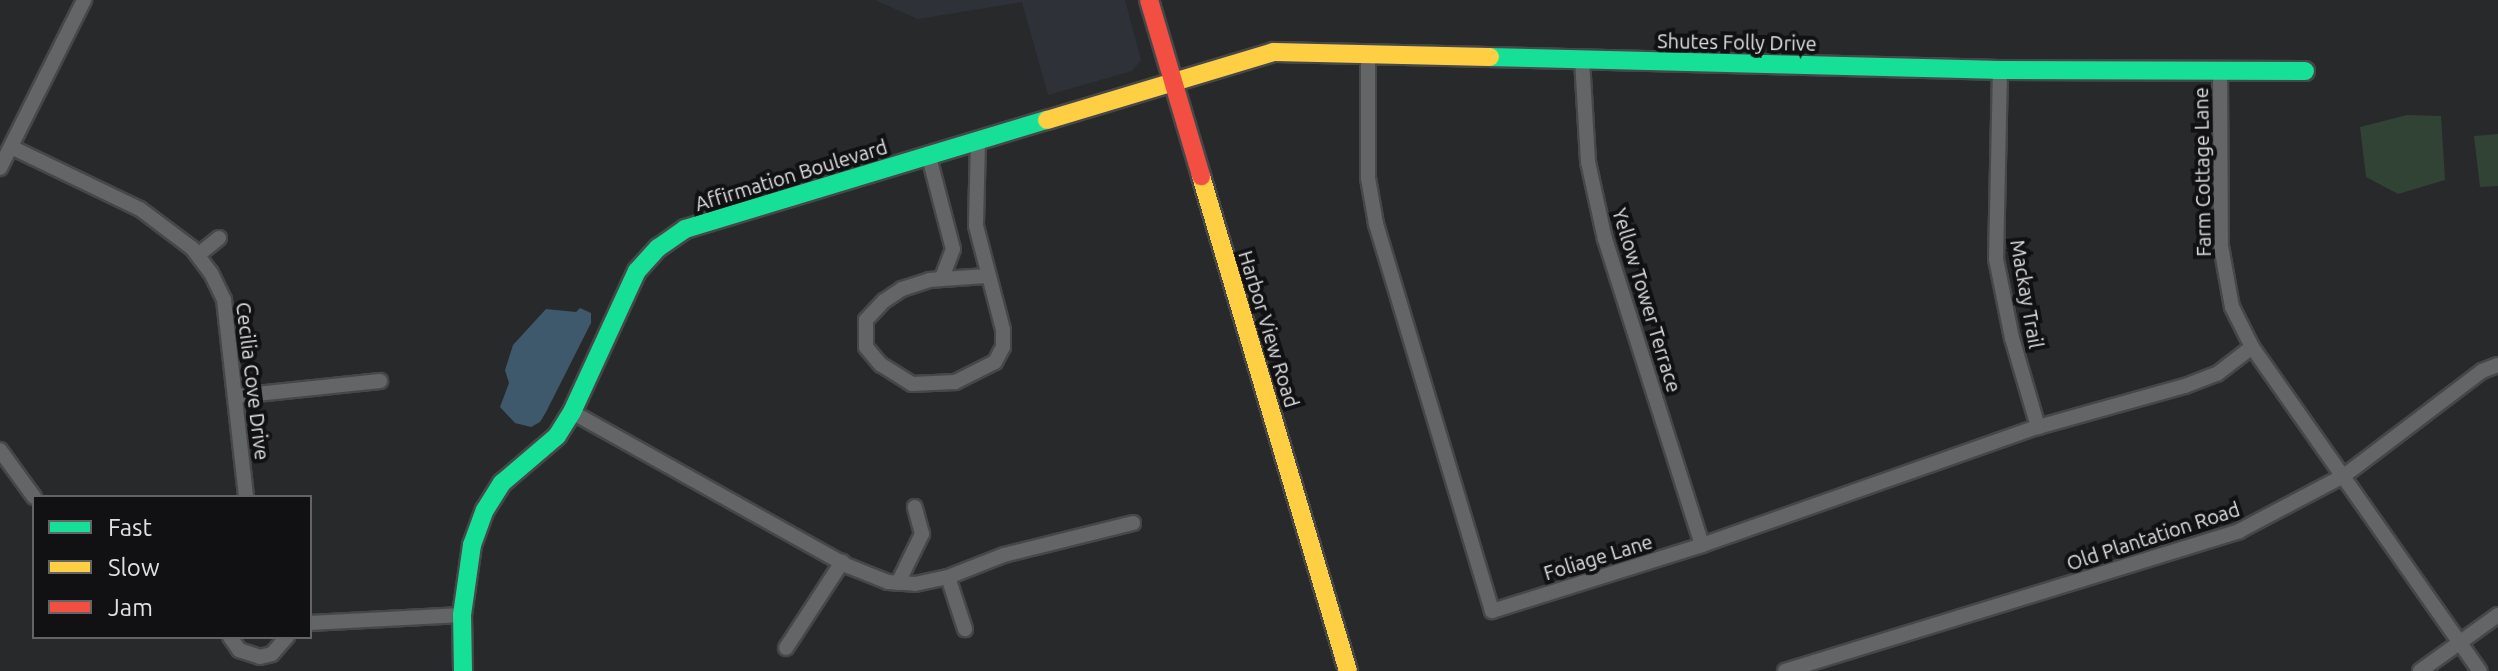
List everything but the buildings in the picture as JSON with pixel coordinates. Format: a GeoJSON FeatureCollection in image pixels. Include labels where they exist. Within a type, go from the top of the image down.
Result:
{"type":"FeatureCollection","features":[{"type":"Feature","properties":{"kind":"street"},"geometry":{"type":"LineString","coordinates":[[0,168],[84,0]]}},
{"type":"Feature","properties":{"kind":"street","name":"Harbor View Road"},"geometry":{"type":"LineString","coordinates":[[1149,0],[1348,671]]}},
{"type":"Feature","properties":{"kind":"street","name":"Shutes Folly Drive"},"geometry":{"type":"LineString","coordinates":[[1173,84],[1273,52],[1368,57],[2000,70],[2305,71]]}},
{"type":"Feature","properties":{"kind":"street","name":"Foliage Lane"},"geometry":{"type":"LineString","coordinates":[[1368,57],[1368,178],[1376,224],[1492,611],[1702,545],[2038,427],[2217,374],[2252,347]]}},
{"type":"Feature","properties":{"kind":"street","name":"Yellow Tower Terrace"},"geometry":{"type":"LineString","coordinates":[[1582,60],[1588,162],[1605,239],[1702,545]]}},
{"type":"Feature","properties":{"kind":"street","name":"Mackay Trail"},"geometry":{"type":"LineString","coordinates":[[2000,70],[1996,259],[2012,338],[2038,427]]}},
{"type":"Feature","properties":{"kind":"street","name":"Farm Cottage Lane"},"geometry":{"type":"LineString","coordinates":[[2220,72],[2221,246],[2232,307],[2252,347],[2480,671]]}},
{"type":"Feature","properties":{"kind":"street","name":"Affirmation Boulevard"},"geometry":{"type":"LineString","coordinates":[[463,671],[462,615],[472,545],[485,510],[502,483],[557,436],[572,412],[637,271],[658,248],[685,229],[1173,84]]}},
{"type":"Feature","properties":{"kind":"street"},"geometry":{"type":"LineString","coordinates":[[978,142],[976,226],[985,251],[986,276],[1003,330],[1003,347],[995,362],[955,382],[912,384],[881,365],[866,347],[866,320],[884,301],[902,289],[942,278],[986,276]]}},
{"type":"Feature","properties":{"kind":"street","name":"Cecilia Cove Drive"},"geometry":{"type":"LineString","coordinates":[[11,147],[140,209],[168,227],[198,255],[224,300],[246,495]]}},
{"type":"Feature","properties":{"kind":"street"},"geometry":{"type":"LineString","coordinates":[[929,157],[953,249],[942,278]]}},
{"type":"Feature","properties":{"kind":"street"},"geometry":{"type":"LineString","coordinates":[[198,255],[219,238]]}},
{"type":"Feature","properties":{"kind":"street","name":"Old Plantation Road"},"geometry":{"type":"LineString","coordinates":[[1785,671],[2239,531],[2345,475],[2482,371],[2498,365]]}},
{"type":"Feature","properties":{"kind":"street"},"geometry":{"type":"LineString","coordinates":[[237,396],[380,381]]}},
{"type":"Feature","properties":{"kind":"street"},"geometry":{"type":"LineString","coordinates":[[572,412],[842,562],[888,582],[915,584],[948,577],[1004,555],[1133,523]]}},
{"type":"Feature","properties":{"kind":"street"},"geometry":{"type":"LineString","coordinates":[[0,450],[33,495]]}},
{"type":"Feature","properties":{"kind":"street"},"geometry":{"type":"LineString","coordinates":[[898,583],[922,534],[915,507]]}},
{"type":"Feature","properties":{"kind":"street"},"geometry":{"type":"LineString","coordinates":[[786,648],[842,562]]}},
{"type":"Feature","properties":{"kind":"street"},"geometry":{"type":"LineString","coordinates":[[948,577],[965,629]]}},
{"type":"Feature","properties":{"kind":"street"},"geometry":{"type":"LineString","coordinates":[[312,623],[462,615]]}},
{"type":"Feature","properties":{"kind":"street"},"geometry":{"type":"LineString","coordinates":[[2420,671],[2498,615]]}},
{"type":"Feature","properties":{"kind":"street"},"geometry":{"type":"LineString","coordinates":[[231,639],[239,650],[261,664],[285,639]]}},
{"type":"Feature","properties":{"kind":"shaded area"},"geometry":{"type":"Polygon","coordinates":[[[875,0],[1125,0],[1141,60],[1132,71],[1048,95],[1022,2],[918,19],[875,0]]]}},
{"type":"Feature","properties":{"kind":"green space"},"geometry":{"type":"Polygon","coordinates":[[[2407,115],[2441,116],[2445,180],[2398,194],[2366,177],[2360,127],[2407,115]]]}},
{"type":"Feature","properties":{"kind":"green space"},"geometry":{"type":"Polygon","coordinates":[[[2498,134],[2498,186],[2480,187],[2474,136],[2498,134]]]}},
{"type":"Feature","properties":{"kind":"water"},"geometry":{"type":"Polygon","coordinates":[[[580,308],[591,313],[591,323],[546,412],[540,422],[531,427],[515,423],[500,407],[509,383],[505,370],[513,345],[546,309],[576,312],[580,308]]]}},
{"type":"Feature","properties":{"kind":"traffic: fast"},"geometry":{"type":"LineString","coordinates":[[1490,57],[2000,70],[2305,71]]}},
{"type":"Feature","properties":{"kind":"traffic: fast"},"geometry":{"type":"LineString","coordinates":[[463,671],[462,615],[472,545],[485,510],[502,483],[557,436],[572,412],[637,271],[658,248],[685,229],[1047,120]]}},
{"type":"Feature","properties":{"kind":"traffic: slow"},"geometry":{"type":"LineString","coordinates":[[1047,120],[1273,52],[1490,57]]}},
{"type":"Feature","properties":{"kind":"traffic: slow"},"geometry":{"type":"LineString","coordinates":[[1201,176],[1348,671]]}},
{"type":"Feature","properties":{"kind":"traffic: jam"},"geometry":{"type":"LineString","coordinates":[[1149,0],[1201,176]]}}]}
